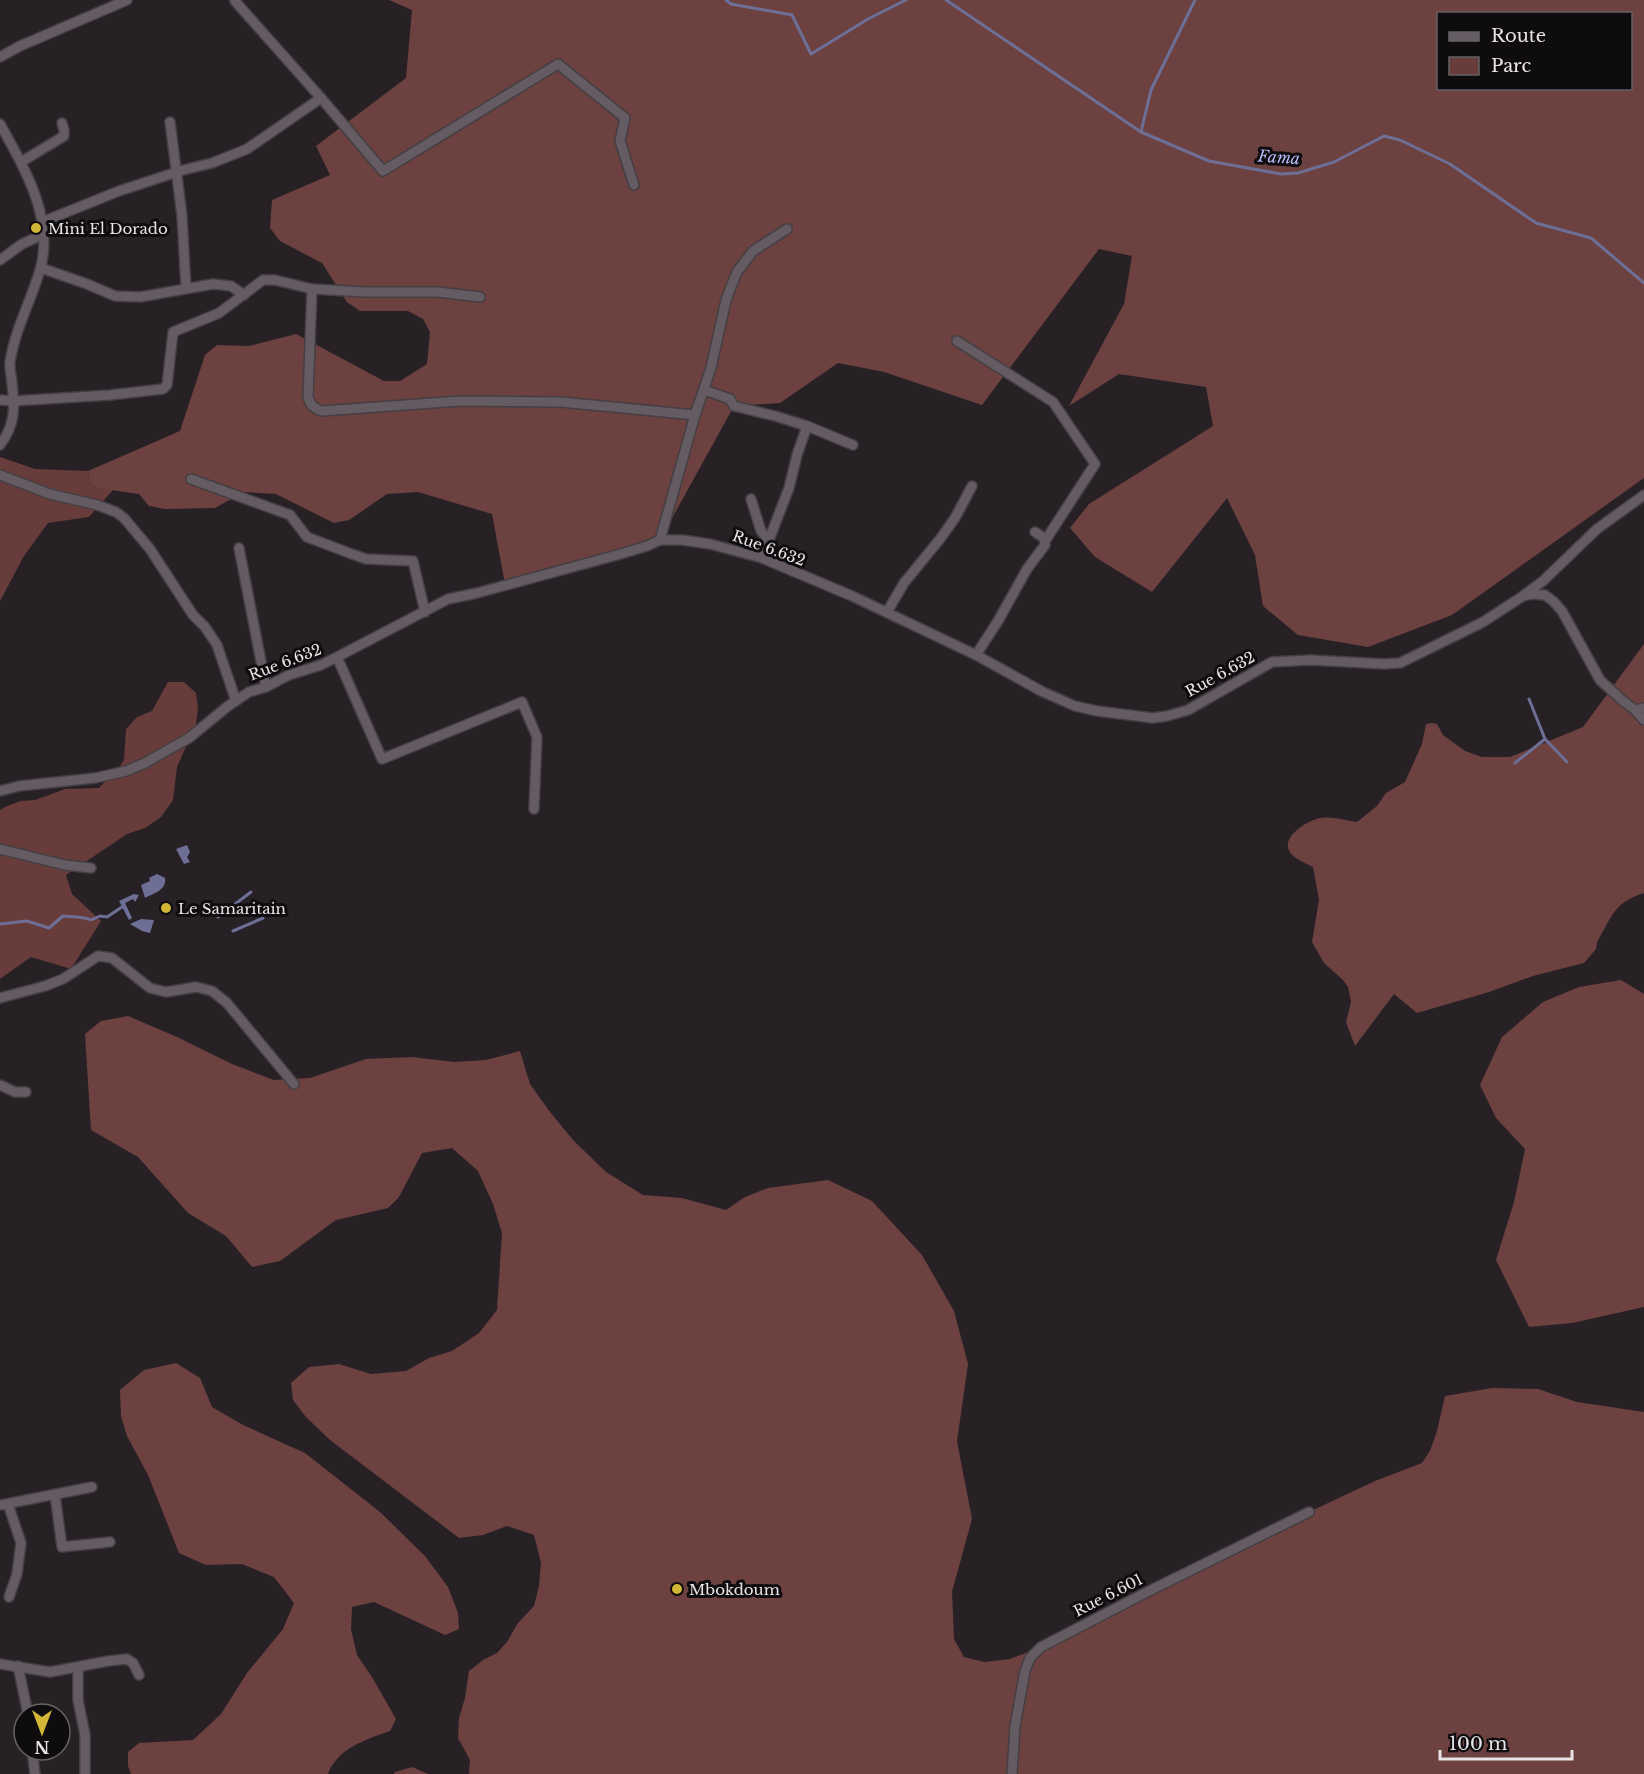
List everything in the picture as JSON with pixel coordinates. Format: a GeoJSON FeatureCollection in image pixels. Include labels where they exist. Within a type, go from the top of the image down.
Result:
{"type":"FeatureCollection","features":[{"type":"Feature","properties":{"kind":"street"},"geometry":{"type":"LineString","coordinates":[[0,57],[20,46],[127,0]]}},
{"type":"Feature","properties":{"kind":"street"},"geometry":{"type":"LineString","coordinates":[[235,1],[384,171],[558,64],[625,118],[620,141],[634,185]]}},
{"type":"Feature","properties":{"kind":"street"},"geometry":{"type":"LineString","coordinates":[[42,222],[119,191],[212,163],[247,149],[321,98]]}},
{"type":"Feature","properties":{"kind":"street"},"geometry":{"type":"LineString","coordinates":[[170,122],[182,216],[186,288]]}},
{"type":"Feature","properties":{"kind":"street"},"geometry":{"type":"LineString","coordinates":[[21,162],[64,136],[62,123]]}},
{"type":"Feature","properties":{"kind":"street"},"geometry":{"type":"LineString","coordinates":[[0,124],[21,162],[38,207],[44,234],[41,268],[23,313],[9,366],[13,422],[0,445]]}},
{"type":"Feature","properties":{"kind":"street"},"geometry":{"type":"LineString","coordinates":[[660,540],[695,415],[711,368],[726,300],[737,272],[753,251],[788,229]]}},
{"type":"Feature","properties":{"kind":"street"},"geometry":{"type":"LineString","coordinates":[[0,260],[22,244],[44,234]]}},
{"type":"Feature","properties":{"kind":"street"},"geometry":{"type":"LineString","coordinates":[[41,268],[62,274],[115,296],[140,297],[213,284],[231,286],[244,295]]}},
{"type":"Feature","properties":{"kind":"street"},"geometry":{"type":"LineString","coordinates":[[0,400],[110,395],[163,389],[167,385],[173,332],[219,313],[263,280],[275,280],[312,289],[438,292],[480,297]]}},
{"type":"Feature","properties":{"kind":"street"},"geometry":{"type":"LineString","coordinates":[[312,289],[308,397],[311,406],[315,409],[322,411],[460,401],[561,402],[695,415]]}},
{"type":"Feature","properties":{"kind":"street"},"geometry":{"type":"LineString","coordinates":[[957,341],[1053,402],[1095,464],[1045,545],[1027,569],[976,656]]}},
{"type":"Feature","properties":{"kind":"street"},"geometry":{"type":"LineString","coordinates":[[704,390],[730,399],[734,406],[807,426],[853,445]]}},
{"type":"Feature","properties":{"kind":"street"},"geometry":{"type":"LineString","coordinates":[[762,558],[789,488],[807,426]]}},
{"type":"Feature","properties":{"kind":"street"},"geometry":{"type":"LineString","coordinates":[[0,475],[50,494],[97,505],[116,512],[124,518],[150,549],[193,615],[205,627],[217,645],[236,700]]}},
{"type":"Feature","properties":{"kind":"street"},"geometry":{"type":"LineString","coordinates":[[191,479],[290,515],[307,537],[349,553],[366,559],[413,561],[425,612]]}},
{"type":"Feature","properties":{"kind":"street"},"geometry":{"type":"LineString","coordinates":[[887,612],[904,583],[955,518],[972,486]]}},
{"type":"Feature","properties":{"kind":"street","name":"Rue 6.632"},"geometry":{"type":"LineString","coordinates":[[0,791],[19,786],[95,778],[126,771],[155,758],[189,738],[249,692],[337,657],[448,599],[627,552],[660,540],[697,541],[762,558],[887,612],[1075,706],[1153,718],[1167,716],[1188,710],[1272,663],[1311,660],[1400,663],[1484,622],[1523,596],[1543,581],[1597,529],[1644,495]]}},
{"type":"Feature","properties":{"kind":"street"},"geometry":{"type":"LineString","coordinates":[[751,499],[761,531],[770,542]]}},
{"type":"Feature","properties":{"kind":"street"},"geometry":{"type":"LineString","coordinates":[[1035,532],[1046,541]]}},
{"type":"Feature","properties":{"kind":"street"},"geometry":{"type":"LineString","coordinates":[[239,548],[266,687]]}},
{"type":"Feature","properties":{"kind":"street"},"geometry":{"type":"LineString","coordinates":[[1523,596],[1545,595],[1553,601],[1562,611],[1600,680],[1611,692],[1640,709],[1644,720]]}},
{"type":"Feature","properties":{"kind":"street"},"geometry":{"type":"LineString","coordinates":[[337,657],[382,759],[522,702],[537,737],[534,809]]}},
{"type":"Feature","properties":{"kind":"street"},"geometry":{"type":"LineString","coordinates":[[0,849],[64,865],[91,868]]}},
{"type":"Feature","properties":{"kind":"street"},"geometry":{"type":"LineString","coordinates":[[0,998],[63,979],[98,956],[112,958],[150,988],[166,992],[196,987],[212,991],[227,1003],[294,1083]]}},
{"type":"Feature","properties":{"kind":"street"},"geometry":{"type":"LineString","coordinates":[[0,1084],[15,1092],[26,1092]]}},
{"type":"Feature","properties":{"kind":"street"},"geometry":{"type":"LineString","coordinates":[[9,1597],[17,1574],[21,1544],[4,1505],[92,1487]]}},
{"type":"Feature","properties":{"kind":"street"},"geometry":{"type":"LineString","coordinates":[[55,1495],[62,1547],[110,1542]]}},
{"type":"Feature","properties":{"kind":"street","name":"Rue 6.601"},"geometry":{"type":"LineString","coordinates":[[1012,1774],[1015,1726],[1025,1671],[1030,1658],[1041,1647],[1140,1595],[1309,1512]]}},
{"type":"Feature","properties":{"kind":"street"},"geometry":{"type":"LineString","coordinates":[[0,1664],[50,1672],[127,1659],[133,1663],[139,1675]]}},
{"type":"Feature","properties":{"kind":"street"},"geometry":{"type":"LineString","coordinates":[[18,1666],[25,1702]]}},
{"type":"Feature","properties":{"kind":"street"},"geometry":{"type":"LineString","coordinates":[[78,1668],[78,1700],[85,1735],[85,1774]]}},
{"type":"Feature","properties":{"kind":"green space"},"geometry":{"type":"Polygon","coordinates":[[[0,457],[35,469],[88,471],[91,487],[113,490],[89,517],[48,523],[24,556],[0,601],[0,457]]]}},
{"type":"Feature","properties":{"kind":"green space"},"geometry":{"type":"Polygon","coordinates":[[[168,682],[184,682],[196,693],[198,708],[196,724],[177,767],[173,800],[161,817],[145,828],[127,834],[66,875],[72,894],[101,921],[71,969],[31,957],[0,979],[0,810],[20,801],[35,800],[65,789],[99,788],[115,773],[124,760],[126,729],[137,717],[152,711],[168,682]]]}},
{"type":"Feature","properties":{"kind":"shaded area"},"geometry":{"type":"Polygon","coordinates":[[[389,0],[1644,0],[1644,478],[1452,615],[1368,647],[1298,635],[1263,606],[1255,555],[1227,498],[1152,592],[1095,557],[1070,528],[1089,504],[1213,426],[1206,387],[1119,374],[1069,406],[1124,304],[1132,256],[1099,249],[982,405],[884,372],[838,363],[780,403],[734,406],[660,540],[505,584],[492,514],[418,492],[387,494],[349,520],[334,523],[276,494],[243,492],[215,508],[165,509],[149,506],[139,494],[91,487],[88,471],[180,431],[205,355],[217,345],[249,346],[296,334],[384,381],[400,381],[427,364],[430,332],[423,319],[408,311],[360,311],[347,302],[322,263],[280,241],[270,228],[272,200],[330,175],[316,146],[406,78],[412,10],[389,0]]]}},
{"type":"Feature","properties":{"kind":"shaded area"},"geometry":{"type":"Polygon","coordinates":[[[1644,644],[1644,893],[1620,906],[1597,942],[1596,949],[1584,963],[1533,976],[1489,992],[1417,1013],[1394,994],[1355,1046],[1346,1022],[1351,1002],[1348,987],[1324,963],[1312,942],[1319,900],[1313,867],[1297,859],[1290,852],[1288,846],[1292,835],[1308,822],[1320,818],[1357,822],[1377,806],[1386,793],[1405,782],[1422,744],[1426,724],[1437,724],[1443,735],[1465,751],[1482,757],[1510,757],[1583,727],[1644,644]]]}},
{"type":"Feature","properties":{"kind":"shaded area"},"geometry":{"type":"Polygon","coordinates":[[[1621,980],[1644,994],[1644,1307],[1572,1323],[1529,1327],[1496,1260],[1514,1202],[1525,1149],[1496,1118],[1480,1085],[1502,1037],[1543,1002],[1579,987],[1621,980]]]}},
{"type":"Feature","properties":{"kind":"shaded area"},"geometry":{"type":"Polygon","coordinates":[[[128,1016],[232,1064],[274,1080],[310,1078],[366,1059],[412,1057],[454,1062],[486,1060],[520,1051],[530,1084],[573,1140],[606,1172],[643,1195],[682,1198],[726,1210],[745,1197],[768,1188],[828,1180],[872,1201],[922,1255],[954,1311],[968,1364],[957,1441],[972,1519],[952,1592],[954,1639],[964,1657],[984,1662],[1010,1659],[1041,1647],[1309,1512],[1375,1481],[1422,1463],[1430,1451],[1437,1431],[1445,1396],[1492,1388],[1538,1389],[1577,1402],[1644,1412],[1644,1774],[469,1774],[470,1760],[458,1738],[459,1718],[469,1671],[497,1653],[507,1642],[518,1623],[534,1606],[541,1563],[534,1535],[507,1526],[483,1535],[459,1538],[330,1440],[306,1417],[293,1400],[291,1383],[309,1367],[339,1364],[371,1374],[406,1371],[429,1358],[452,1351],[479,1333],[497,1310],[502,1233],[493,1204],[478,1171],[452,1148],[422,1153],[399,1197],[388,1208],[336,1220],[280,1261],[252,1267],[226,1236],[188,1213],[138,1157],[91,1130],[85,1034],[101,1021],[128,1016]]]}},
{"type":"Feature","properties":{"kind":"shaded area"},"geometry":{"type":"Polygon","coordinates":[[[176,1363],[200,1378],[212,1407],[243,1425],[305,1453],[380,1512],[425,1556],[448,1587],[458,1613],[459,1629],[445,1635],[374,1602],[352,1607],[351,1629],[357,1655],[396,1719],[390,1731],[345,1751],[328,1774],[131,1774],[128,1766],[128,1752],[139,1743],[193,1740],[221,1714],[247,1673],[283,1629],[294,1603],[274,1577],[242,1564],[206,1565],[179,1553],[148,1475],[127,1436],[121,1416],[120,1390],[144,1370],[176,1363]]]}},
{"type":"Feature","properties":{"kind":"shaded area"},"geometry":{"type":"Polygon","coordinates":[[[412,1767],[428,1774],[394,1774],[395,1772],[412,1767]]]}},
{"type":"Feature","properties":{"kind":"water"},"geometry":{"type":"Polygon","coordinates":[[[187,845],[190,852],[187,857],[190,862],[184,864],[176,849],[187,845]]]}},
{"type":"Feature","properties":{"kind":"water"},"geometry":{"type":"Polygon","coordinates":[[[157,874],[165,878],[164,885],[159,891],[145,898],[141,885],[150,881],[149,878],[157,874]]]}},
{"type":"Feature","properties":{"kind":"water"},"geometry":{"type":"Polygon","coordinates":[[[134,894],[139,895],[135,902],[133,899],[125,903],[132,918],[129,920],[119,901],[134,894]]]}},
{"type":"Feature","properties":{"kind":"water"},"geometry":{"type":"Polygon","coordinates":[[[141,919],[154,920],[150,933],[130,924],[141,919]]]}},
{"type":"Feature","properties":{"kind":"waterway","name":"Fama"},"geometry":{"type":"LineString","coordinates":[[726,0],[731,4],[792,15],[811,54],[868,19],[906,0]]}},
{"type":"Feature","properties":{"kind":"waterway","name":"Fama"},"geometry":{"type":"LineString","coordinates":[[946,0],[1141,132],[1209,161],[1281,174],[1298,173],[1334,162],[1384,136],[1400,140],[1450,164],[1536,223],[1591,238],[1644,283]]}},
{"type":"Feature","properties":{"kind":"waterway"},"geometry":{"type":"LineString","coordinates":[[1141,132],[1151,90],[1195,0]]}},
{"type":"Feature","properties":{"kind":"waterway"},"geometry":{"type":"LineString","coordinates":[[1529,699],[1545,739],[1567,762]]}},
{"type":"Feature","properties":{"kind":"waterway"},"geometry":{"type":"LineString","coordinates":[[1515,763],[1545,739]]}},
{"type":"Feature","properties":{"kind":"waterway"},"geometry":{"type":"LineString","coordinates":[[218,917],[251,892]]}},
{"type":"Feature","properties":{"kind":"waterway"},"geometry":{"type":"LineString","coordinates":[[0,924],[27,921],[49,928],[63,916],[91,920],[100,916],[107,917],[122,907]]}},
{"type":"Feature","properties":{"kind":"waterway"},"geometry":{"type":"LineString","coordinates":[[233,931],[263,918]]}},
{"type":"Feature","properties":{"kind":"place","name":"Mini El Dorado"},"geometry":{"type":"Point","coordinates":[36,228]}},
{"type":"Feature","properties":{"kind":"place","name":"Le Samaritain"},"geometry":{"type":"Point","coordinates":[166,908]}},
{"type":"Feature","properties":{"kind":"place","name":"Mbokdoum"},"geometry":{"type":"Point","coordinates":[677,1589]}}]}
